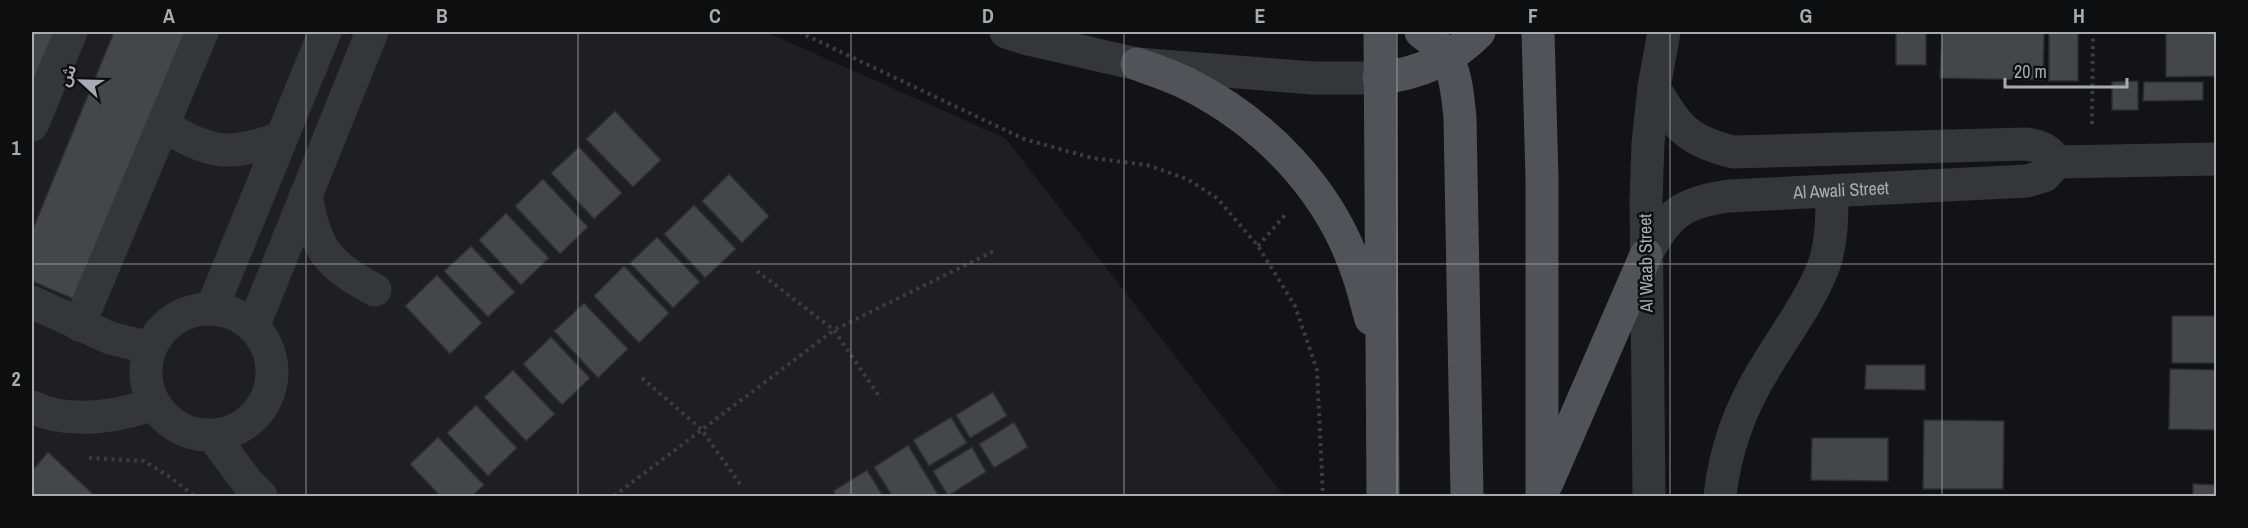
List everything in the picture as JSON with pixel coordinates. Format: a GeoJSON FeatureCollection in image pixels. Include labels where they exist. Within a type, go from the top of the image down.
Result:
{"type":"FeatureCollection","features":[{"type":"Feature","properties":{"kind":"main road"},"geometry":{"type":"LineString","coordinates":[[1380,32],[1383,496]]}},
{"type":"Feature","properties":{"kind":"main road"},"geometry":{"type":"LineString","coordinates":[[1421,32],[1432,39],[1448,56],[1457,89],[1462,147],[1467,496]]}},
{"type":"Feature","properties":{"kind":"main road"},"geometry":{"type":"LineString","coordinates":[[1379,78],[1404,75],[1427,68],[1448,56],[1479,32]]}},
{"type":"Feature","properties":{"kind":"main road"},"geometry":{"type":"LineString","coordinates":[[1538,32],[1542,178],[1542,496]]}},
{"type":"Feature","properties":{"kind":"main road"},"geometry":{"type":"LineString","coordinates":[[1137,64],[1187,83],[1233,110],[1275,144],[1311,184],[1337,225],[1357,270],[1383,366]]}},
{"type":"Feature","properties":{"kind":"main road"},"geometry":{"type":"LineString","coordinates":[[1542,496],[1646,255]]}},
{"type":"Feature","properties":{"kind":"street"},"geometry":{"type":"LineString","coordinates":[[32,125],[71,32]]}},
{"type":"Feature","properties":{"kind":"street"},"geometry":{"type":"LineString","coordinates":[[79,325],[202,32]]}},
{"type":"Feature","properties":{"kind":"street"},"geometry":{"type":"LineString","coordinates":[[212,309],[325,32]]}},
{"type":"Feature","properties":{"kind":"street"},"geometry":{"type":"LineString","coordinates":[[253,327],[372,32]]}},
{"type":"Feature","properties":{"kind":"street"},"geometry":{"type":"LineString","coordinates":[[1006,32],[1137,64],[1313,78],[1379,78]]}},
{"type":"Feature","properties":{"kind":"street","name":"Al Waab Street"},"geometry":{"type":"LineString","coordinates":[[1649,496],[1646,255],[1648,154],[1654,87],[1664,32]]}},
{"type":"Feature","properties":{"kind":"street"},"geometry":{"type":"LineString","coordinates":[[1654,87],[1668,112],[1685,132],[1707,146],[1733,152],[2025,144],[2044,148],[2057,162],[2217,159]]}},
{"type":"Feature","properties":{"kind":"street"},"geometry":{"type":"LineString","coordinates":[[163,126],[193,143],[214,149],[237,150],[259,146],[281,138]]}},
{"type":"Feature","properties":{"kind":"street","name":"Al Awali Street"},"geometry":{"type":"LineString","coordinates":[[1646,255],[1658,231],[1678,212],[1702,200],[1729,196],[2027,181],[2044,176],[2057,162]]}},
{"type":"Feature","properties":{"kind":"street"},"geometry":{"type":"LineString","coordinates":[[1720,496],[1723,471],[1732,435],[1746,401],[1805,303],[1824,263],[1832,219],[1832,192]]}},
{"type":"Feature","properties":{"kind":"street"},"geometry":{"type":"LineString","coordinates":[[306,195],[311,225],[325,254],[347,275],[375,290]]}},
{"type":"Feature","properties":{"kind":"street"},"geometry":{"type":"LineString","coordinates":[[32,302],[110,338],[150,348]]}},
{"type":"Feature","properties":{"kind":"street"},"geometry":{"type":"LineString","coordinates":[[212,309],[234,314],[253,327],[264,341],[271,359],[272,376],[268,394],[259,410],[247,423],[213,436],[196,434],[179,428],[165,418],[154,404],[147,386],[146,367],[150,348],[161,331],[174,318],[193,311],[212,309]]}},
{"type":"Feature","properties":{"kind":"street"},"geometry":{"type":"LineString","coordinates":[[32,407],[66,416],[95,418],[125,414],[154,404]]}},
{"type":"Feature","properties":{"kind":"street"},"geometry":{"type":"LineString","coordinates":[[213,436],[247,482],[261,496]]}},
{"type":"Feature","properties":{"kind":"path"},"geometry":{"type":"LineString","coordinates":[[799,32],[1024,139],[1092,158],[1147,165],[1187,179],[1217,198],[1258,246],[1295,306],[1299,317],[1317,370],[1323,496]]}},
{"type":"Feature","properties":{"kind":"path"},"geometry":{"type":"LineString","coordinates":[[2092,161],[2093,32]]}},
{"type":"Feature","properties":{"kind":"path"},"geometry":{"type":"LineString","coordinates":[[614,496],[834,330],[994,251]]}},
{"type":"Feature","properties":{"kind":"path"},"geometry":{"type":"LineString","coordinates":[[757,271],[834,330],[881,399]]}},
{"type":"Feature","properties":{"kind":"path"},"geometry":{"type":"LineString","coordinates":[[642,378],[701,429],[740,483]]}},
{"type":"Feature","properties":{"kind":"path"},"geometry":{"type":"LineString","coordinates":[[137,461],[144,461],[170,477],[194,496]]}},
{"type":"Feature","properties":{"kind":"shaded area"},"geometry":{"type":"Polygon","coordinates":[[[32,32],[766,32],[1005,138],[1284,496],[32,496],[32,32]]]}},
{"type":"Feature","properties":{"kind":"building"},"geometry":{"type":"Polygon","coordinates":[[[32,32],[60,32],[32,101],[32,32]]]}},
{"type":"Feature","properties":{"kind":"building"},"geometry":{"type":"Polygon","coordinates":[[[114,32],[190,32],[78,301],[32,281],[32,231],[114,32]]]}},
{"type":"Feature","properties":{"kind":"building"},"geometry":{"type":"Polygon","coordinates":[[[1896,32],[1926,32],[1926,65],[1896,65],[1896,32]]]}},
{"type":"Feature","properties":{"kind":"building"},"geometry":{"type":"Polygon","coordinates":[[[1942,32],[2044,32],[2043,80],[1940,78],[1942,32]]]}},
{"type":"Feature","properties":{"kind":"building"},"geometry":{"type":"Polygon","coordinates":[[[2049,32],[2078,32],[2078,81],[2049,81],[2049,32]]]}},
{"type":"Feature","properties":{"kind":"building"},"geometry":{"type":"Polygon","coordinates":[[[2166,32],[2216,32],[2216,76],[2166,77],[2166,32]]]}},
{"type":"Feature","properties":{"kind":"building"},"geometry":{"type":"Polygon","coordinates":[[[2138,81],[2138,110],[2112,110],[2112,82],[2138,81]]]}},
{"type":"Feature","properties":{"kind":"building"},"geometry":{"type":"Polygon","coordinates":[[[2144,82],[2203,82],[2203,100],[2143,101],[2144,82]]]}},
{"type":"Feature","properties":{"kind":"building"},"geometry":{"type":"Polygon","coordinates":[[[615,111],[661,160],[633,187],[586,139],[615,111]]]}},
{"type":"Feature","properties":{"kind":"building"},"geometry":{"type":"Polygon","coordinates":[[[579,147],[622,193],[594,219],[551,173],[579,147]]]}},
{"type":"Feature","properties":{"kind":"building"},"geometry":{"type":"Polygon","coordinates":[[[729,174],[769,216],[742,243],[702,201],[729,174]]]}},
{"type":"Feature","properties":{"kind":"building"},"geometry":{"type":"Polygon","coordinates":[[[543,179],[588,227],[560,254],[515,206],[543,179]]]}},
{"type":"Feature","properties":{"kind":"building"},"geometry":{"type":"Polygon","coordinates":[[[694,205],[736,249],[705,278],[664,234],[694,205]]]}},
{"type":"Feature","properties":{"kind":"building"},"geometry":{"type":"Polygon","coordinates":[[[506,213],[549,258],[521,285],[479,240],[506,213]]]}},
{"type":"Feature","properties":{"kind":"building"},"geometry":{"type":"Polygon","coordinates":[[[657,237],[700,282],[673,308],[630,263],[657,237]]]}},
{"type":"Feature","properties":{"kind":"building"},"geometry":{"type":"Polygon","coordinates":[[[471,246],[515,292],[488,317],[444,271],[471,246]]]}},
{"type":"Feature","properties":{"kind":"building"},"geometry":{"type":"Polygon","coordinates":[[[624,266],[669,313],[639,343],[594,296],[624,266]]]}},
{"type":"Feature","properties":{"kind":"building"},"geometry":{"type":"Polygon","coordinates":[[[437,275],[482,323],[450,354],[405,306],[437,275]]]}},
{"type":"Feature","properties":{"kind":"building"},"geometry":{"type":"Polygon","coordinates":[[[584,303],[628,349],[598,378],[554,331],[584,303]]]}},
{"type":"Feature","properties":{"kind":"building"},"geometry":{"type":"Polygon","coordinates":[[[2172,316],[2216,316],[2216,363],[2172,363],[2172,316]]]}},
{"type":"Feature","properties":{"kind":"building"},"geometry":{"type":"Polygon","coordinates":[[[551,337],[590,378],[562,405],[523,364],[551,337]]]}},
{"type":"Feature","properties":{"kind":"building"},"geometry":{"type":"Polygon","coordinates":[[[1866,365],[1925,365],[1925,390],[1865,389],[1866,365]]]}},
{"type":"Feature","properties":{"kind":"building"},"geometry":{"type":"Polygon","coordinates":[[[2170,369],[2216,370],[2216,430],[2169,429],[2170,369]]]}},
{"type":"Feature","properties":{"kind":"building"},"geometry":{"type":"Polygon","coordinates":[[[513,370],[555,414],[526,441],[484,397],[513,370]]]}},
{"type":"Feature","properties":{"kind":"building"},"geometry":{"type":"Polygon","coordinates":[[[993,392],[1007,416],[970,438],[956,415],[993,392]]]}},
{"type":"Feature","properties":{"kind":"building"},"geometry":{"type":"Polygon","coordinates":[[[476,405],[517,448],[488,476],[447,433],[476,405]]]}},
{"type":"Feature","properties":{"kind":"building"},"geometry":{"type":"Polygon","coordinates":[[[951,417],[967,443],[929,466],[913,440],[951,417]]]}},
{"type":"Feature","properties":{"kind":"building"},"geometry":{"type":"Polygon","coordinates":[[[1924,420],[2004,421],[2003,489],[1923,489],[1924,420]]]}},
{"type":"Feature","properties":{"kind":"building"},"geometry":{"type":"Polygon","coordinates":[[[1014,422],[1028,447],[994,468],[979,444],[1014,422]]]}},
{"type":"Feature","properties":{"kind":"building"},"geometry":{"type":"Polygon","coordinates":[[[438,437],[484,485],[472,496],[440,496],[410,464],[438,437]]]}},
{"type":"Feature","properties":{"kind":"building"},"geometry":{"type":"Polygon","coordinates":[[[1812,438],[1888,438],[1888,481],[1811,480],[1812,438]]]}},
{"type":"Feature","properties":{"kind":"building"},"geometry":{"type":"Polygon","coordinates":[[[908,445],[939,496],[892,496],[874,467],[908,445]]]}},
{"type":"Feature","properties":{"kind":"building"},"geometry":{"type":"Polygon","coordinates":[[[972,447],[986,472],[948,496],[933,471],[972,447]]]}},
{"type":"Feature","properties":{"kind":"building"},"geometry":{"type":"Polygon","coordinates":[[[48,452],[95,496],[32,496],[32,471],[48,452]]]}},
{"type":"Feature","properties":{"kind":"building"},"geometry":{"type":"Polygon","coordinates":[[[867,470],[883,496],[836,496],[833,491],[867,470]]]}},
{"type":"Feature","properties":{"kind":"building"},"geometry":{"type":"Polygon","coordinates":[[[2193,484],[2216,485],[2216,496],[2193,496],[2193,484]]]}}]}
